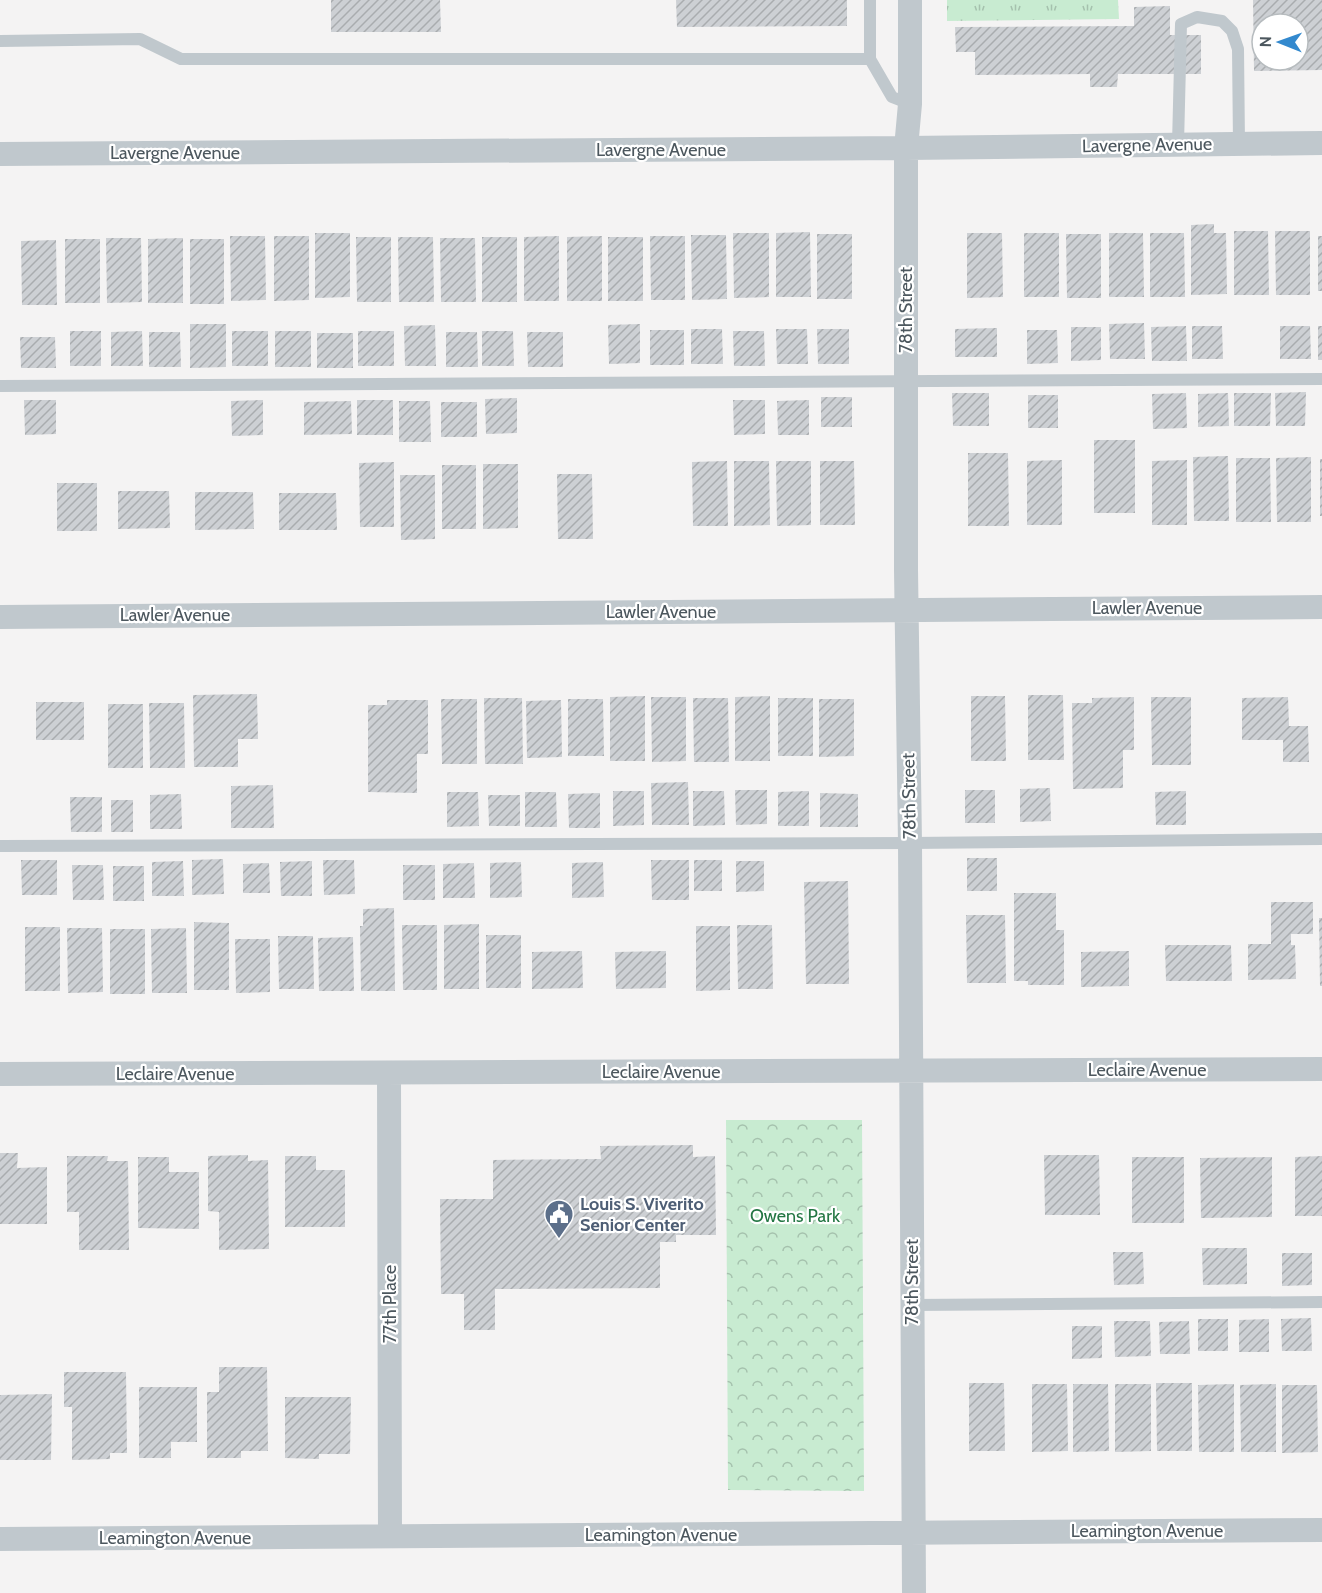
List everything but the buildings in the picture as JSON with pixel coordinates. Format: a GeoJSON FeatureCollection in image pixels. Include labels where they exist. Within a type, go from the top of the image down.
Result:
{"type":"FeatureCollection","features":[{"type":"Feature","properties":{"kind":"street","name":"78th Street"},"geometry":{"type":"LineString","coordinates":[[910,0],[910,105],[906,148],[906,380],[914,1593]]}},
{"type":"Feature","properties":{"kind":"street","name":"Lavergne Avenue"},"geometry":{"type":"LineString","coordinates":[[0,154],[1322,143]]}},
{"type":"Feature","properties":{"kind":"street","name":"Lawler Avenue"},"geometry":{"type":"LineString","coordinates":[[0,617],[1322,607]]}},
{"type":"Feature","properties":{"kind":"street","name":"Leclaire Avenue"},"geometry":{"type":"LineString","coordinates":[[0,1074],[1322,1069]]}},
{"type":"Feature","properties":{"kind":"street","name":"77th Place"},"geometry":{"type":"LineString","coordinates":[[389,1073],[390,1536]]}},
{"type":"Feature","properties":{"kind":"street","name":"Leamington Avenue"},"geometry":{"type":"LineString","coordinates":[[0,1539],[1322,1530]]}},
{"type":"Feature","properties":{"kind":"lane"},"geometry":{"type":"LineString","coordinates":[[870,0],[870,59],[892,97],[910,105]]}},
{"type":"Feature","properties":{"kind":"lane"},"geometry":{"type":"LineString","coordinates":[[1178,144],[1181,24],[1197,17],[1222,21],[1232,31],[1238,49],[1239,144]]}},
{"type":"Feature","properties":{"kind":"lane"},"geometry":{"type":"LineString","coordinates":[[0,41],[140,39],[182,59],[870,59]]}},
{"type":"Feature","properties":{"kind":"lane"},"geometry":{"type":"LineString","coordinates":[[0,386],[1322,379]]}},
{"type":"Feature","properties":{"kind":"lane"},"geometry":{"type":"LineString","coordinates":[[0,846],[910,843],[1322,839]]}},
{"type":"Feature","properties":{"kind":"lane"},"geometry":{"type":"LineString","coordinates":[[912,1305],[1322,1302]]}},
{"type":"Feature","properties":{"kind":"green space"},"geometry":{"type":"Polygon","coordinates":[[[947,0],[1118,0],[1119,19],[947,21],[947,0]]]}},
{"type":"Feature","properties":{"kind":"green space","name":"Owens Park"},"geometry":{"type":"Polygon","coordinates":[[[726,1120],[862,1120],[864,1491],[728,1490],[726,1120]]]}},
{"type":"Feature","properties":{"kind":"place","name":"Louis S. Viverito Senior Center"},"geometry":{"type":"Point","coordinates":[559,1240]}}]}
